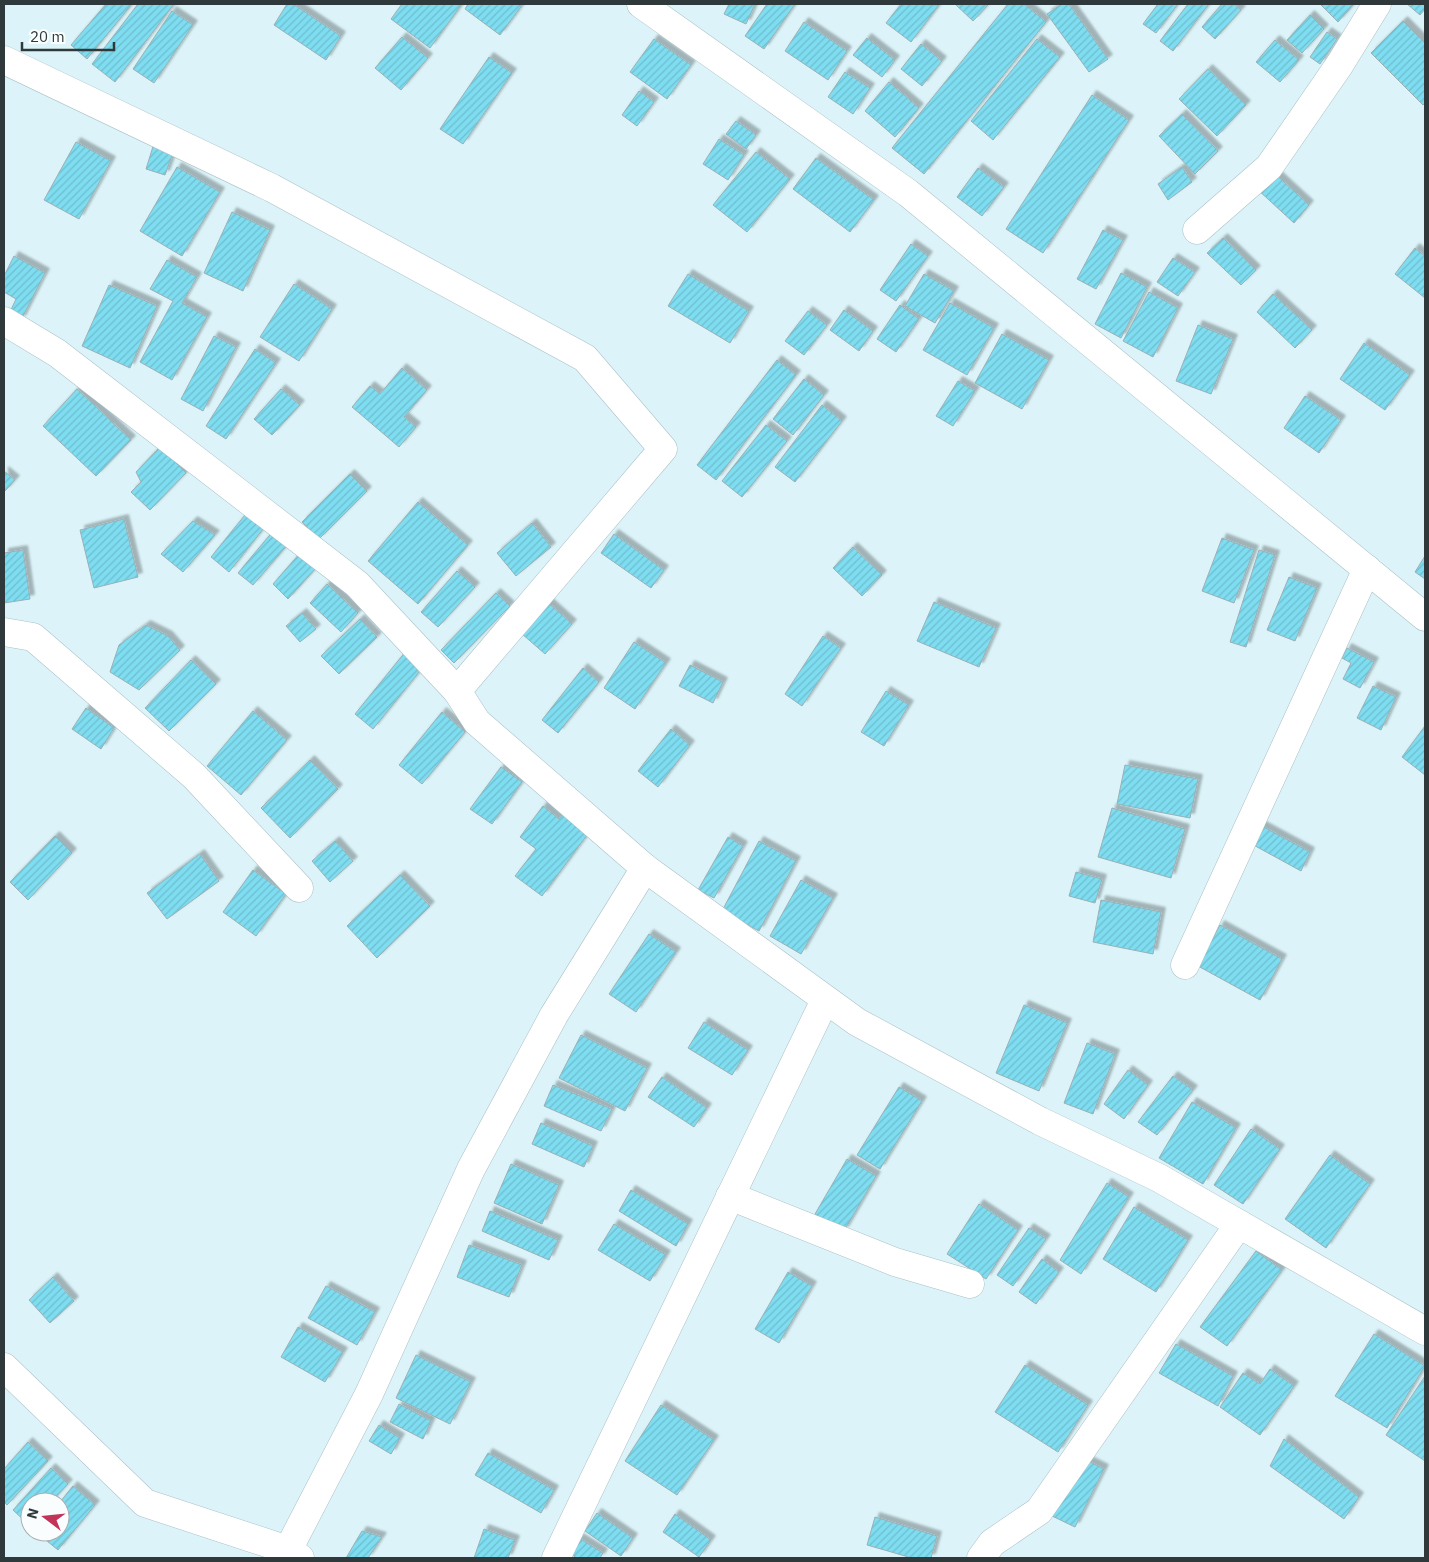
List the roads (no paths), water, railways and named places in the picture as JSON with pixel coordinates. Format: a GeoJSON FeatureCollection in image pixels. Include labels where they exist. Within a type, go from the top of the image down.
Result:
{"type":"FeatureCollection","features":[{"type":"Feature","properties":{"kind":"street"},"geometry":{"type":"LineString","coordinates":[[641,4],[908,193],[1425,617]]}},
{"type":"Feature","properties":{"kind":"street"},"geometry":{"type":"LineString","coordinates":[[1197,230],[1269,167],[1340,64],[1377,4]]}},
{"type":"Feature","properties":{"kind":"street"},"geometry":{"type":"LineString","coordinates":[[4,60],[272,188],[585,358],[663,449],[457,691]]}},
{"type":"Feature","properties":{"kind":"street"},"geometry":{"type":"LineString","coordinates":[[4,321],[57,353],[357,584],[457,691],[478,722],[646,868],[825,1000],[856,1022],[1040,1122],[1159,1178],[1425,1331]]}},
{"type":"Feature","properties":{"kind":"street"},"geometry":{"type":"LineString","coordinates":[[1185,965],[1367,569]]}},
{"type":"Feature","properties":{"kind":"street"},"geometry":{"type":"LineString","coordinates":[[4,632],[33,636],[194,776],[299,888]]}},
{"type":"Feature","properties":{"kind":"street"},"geometry":{"type":"LineString","coordinates":[[4,1367],[145,1503],[294,1554],[471,1168],[554,1015],[646,868]]}},
{"type":"Feature","properties":{"kind":"street"},"geometry":{"type":"LineString","coordinates":[[556,1558],[825,1000]]}},
{"type":"Feature","properties":{"kind":"street"},"geometry":{"type":"LineString","coordinates":[[730,1196],[895,1262],[970,1284]]}},
{"type":"Feature","properties":{"kind":"street"},"geometry":{"type":"LineString","coordinates":[[981,1558],[992,1542],[1039,1511],[1239,1224]]}}]}
